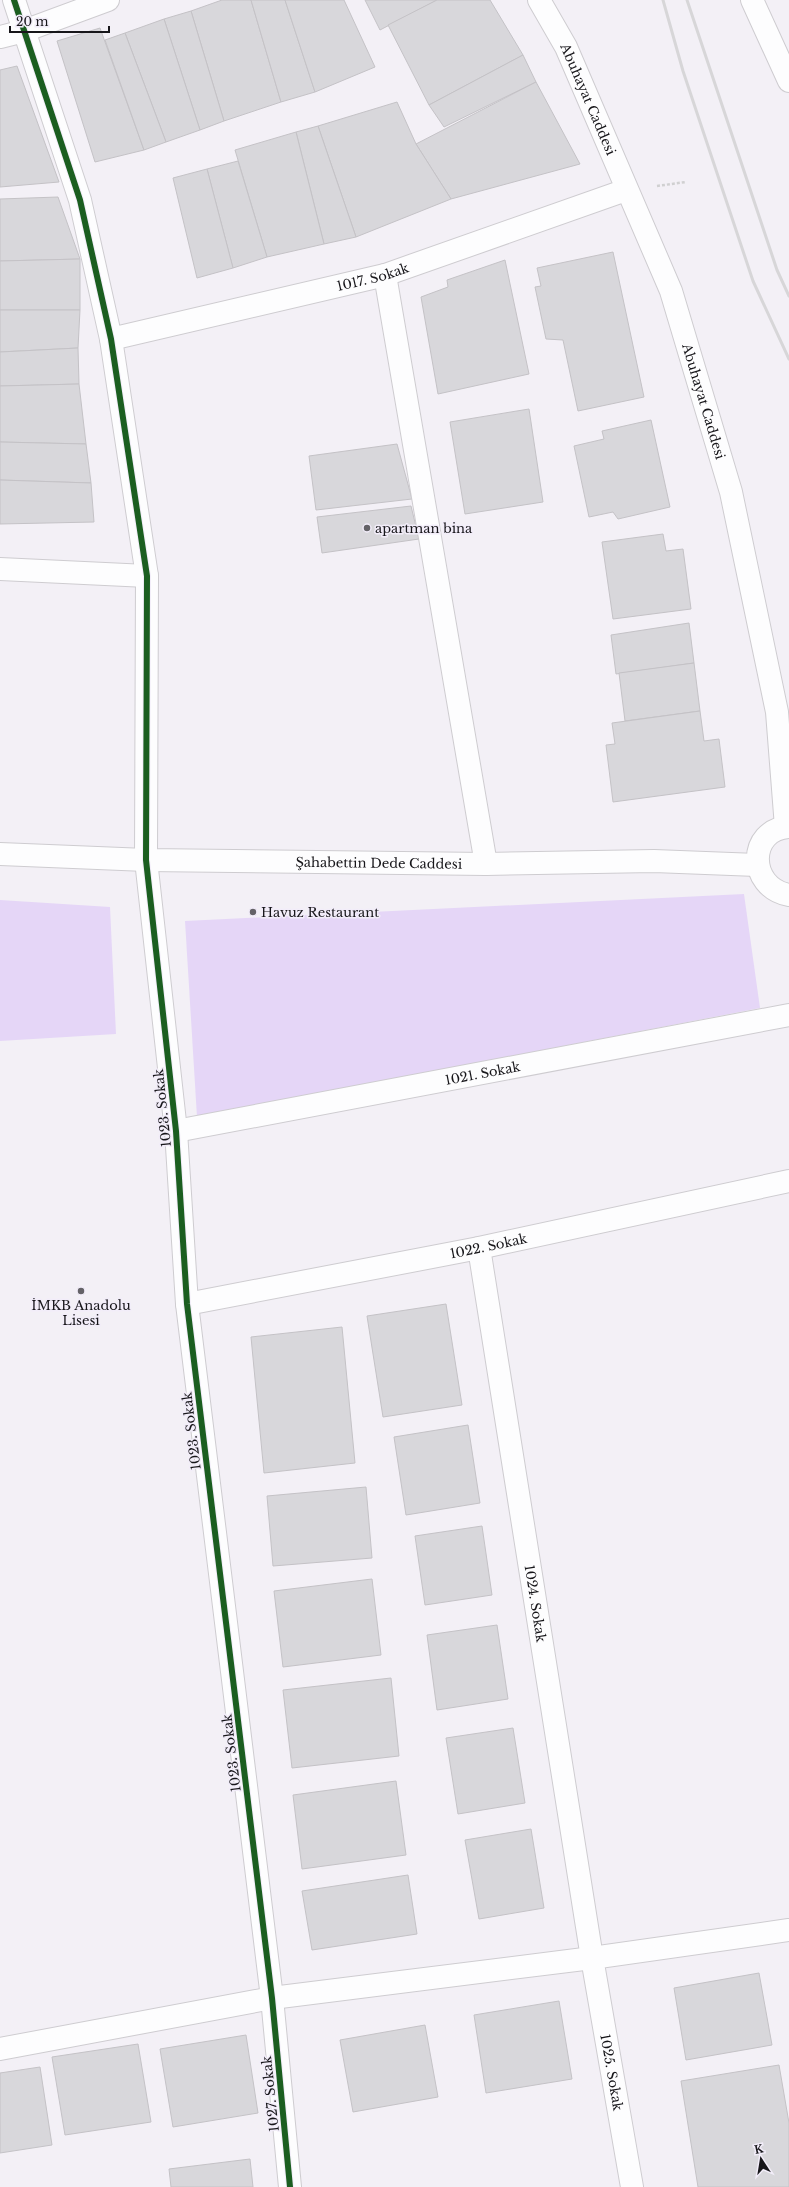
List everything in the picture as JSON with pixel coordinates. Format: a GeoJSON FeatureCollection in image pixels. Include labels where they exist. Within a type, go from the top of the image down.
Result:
{"type":"FeatureCollection","features":[{"type":"Feature","properties":{"kind":"street","name":"1023. Sokak"},"geometry":{"type":"LineString","coordinates":[[14,0],[80,200],[111,339],[147,576],[146,860],[176,1131],[187,1304],[272,1998]]}},
{"type":"Feature","properties":{"kind":"street"},"geometry":{"type":"LineString","coordinates":[[0,37],[24,31],[108,0]]}},
{"type":"Feature","properties":{"kind":"street","name":"Abuhayat Caddesi"},"geometry":{"type":"LineString","coordinates":[[539,0],[566,47],[626,190],[671,291],[731,492],[777,712],[788,827]]}},
{"type":"Feature","properties":{"kind":"street"},"geometry":{"type":"LineString","coordinates":[[752,0],[789,81]]}},
{"type":"Feature","properties":{"kind":"street","name":"1017. Sokak"},"geometry":{"type":"LineString","coordinates":[[111,339],[385,275],[626,190]]}},
{"type":"Feature","properties":{"kind":"street"},"geometry":{"type":"LineString","coordinates":[[385,275],[486,864]]}},
{"type":"Feature","properties":{"kind":"street"},"geometry":{"type":"LineString","coordinates":[[0,569],[147,576]]}},
{"type":"Feature","properties":{"kind":"street"},"geometry":{"type":"LineString","coordinates":[[788,827],[768,836],[758,854],[757,864],[760,874],[768,886],[781,893],[789,895]]}},
{"type":"Feature","properties":{"kind":"street","name":"Şahabettin Dede Caddesi"},"geometry":{"type":"LineString","coordinates":[[0,854],[146,860],[486,864],[654,861],[757,864]]}},
{"type":"Feature","properties":{"kind":"street","name":"1021. Sokak"},"geometry":{"type":"LineString","coordinates":[[176,1131],[789,1015]]}},
{"type":"Feature","properties":{"kind":"street","name":"1022. Sokak"},"geometry":{"type":"LineString","coordinates":[[187,1304],[479,1248],[789,1181]]}},
{"type":"Feature","properties":{"kind":"street","name":"1024. Sokak"},"geometry":{"type":"LineString","coordinates":[[479,1248],[592,1958]]}},
{"type":"Feature","properties":{"kind":"street"},"geometry":{"type":"LineString","coordinates":[[0,2049],[272,1998],[592,1958],[789,1930]]}},
{"type":"Feature","properties":{"kind":"street","name":"1025. Sokak"},"geometry":{"type":"LineString","coordinates":[[592,1958],[632,2187]]}},
{"type":"Feature","properties":{"kind":"street","name":"1027. Sokak"},"geometry":{"type":"LineString","coordinates":[[272,1998],[290,2187]]}},
{"type":"Feature","properties":{"kind":"shaded area"},"geometry":{"type":"Polygon","coordinates":[[[744,894],[760,1008],[197,1117],[185,921],[744,894]]]}},
{"type":"Feature","properties":{"kind":"shaded area"},"geometry":{"type":"Polygon","coordinates":[[[0,900],[110,907],[116,1034],[0,1041],[0,900]]]}},
{"type":"Feature","properties":{"kind":"building"},"geometry":{"type":"Polygon","coordinates":[[[222,0],[251,0],[281,102],[224,121],[191,11],[222,0]]]}},
{"type":"Feature","properties":{"kind":"building"},"geometry":{"type":"Polygon","coordinates":[[[251,0],[285,0],[315,92],[281,102],[251,0]]]}},
{"type":"Feature","properties":{"kind":"building"},"geometry":{"type":"Polygon","coordinates":[[[285,0],[344,0],[375,67],[315,92],[285,0]]]}},
{"type":"Feature","properties":{"kind":"building"},"geometry":{"type":"Polygon","coordinates":[[[365,0],[437,0],[380,30],[365,0]]]}},
{"type":"Feature","properties":{"kind":"building"},"geometry":{"type":"Polygon","coordinates":[[[437,0],[490,0],[523,55],[429,105],[388,25],[437,0]]]}},
{"type":"Feature","properties":{"kind":"building"},"geometry":{"type":"Polygon","coordinates":[[[191,11],[224,121],[200,130],[164,19],[191,11]]]}},
{"type":"Feature","properties":{"kind":"building"},"geometry":{"type":"Polygon","coordinates":[[[164,19],[200,130],[166,142],[125,33],[164,19]]]}},
{"type":"Feature","properties":{"kind":"building"},"geometry":{"type":"Polygon","coordinates":[[[100,28],[144,150],[95,162],[57,41],[100,28]]]}},
{"type":"Feature","properties":{"kind":"building"},"geometry":{"type":"Polygon","coordinates":[[[125,33],[166,142],[144,150],[105,40],[125,33]]]}},
{"type":"Feature","properties":{"kind":"building"},"geometry":{"type":"Polygon","coordinates":[[[523,55],[536,82],[444,127],[429,105],[523,55]]]}},
{"type":"Feature","properties":{"kind":"building"},"geometry":{"type":"Polygon","coordinates":[[[17,66],[59,182],[0,187],[0,70],[17,66]]]}},
{"type":"Feature","properties":{"kind":"building"},"geometry":{"type":"Polygon","coordinates":[[[536,82],[580,164],[451,199],[416,144],[536,82]]]}},
{"type":"Feature","properties":{"kind":"building"},"geometry":{"type":"Polygon","coordinates":[[[397,102],[416,144],[451,199],[356,237],[318,126],[397,102]]]}},
{"type":"Feature","properties":{"kind":"building"},"geometry":{"type":"Polygon","coordinates":[[[318,126],[356,237],[324,244],[296,132],[318,126]]]}},
{"type":"Feature","properties":{"kind":"building"},"geometry":{"type":"Polygon","coordinates":[[[296,132],[324,244],[267,257],[235,150],[296,132]]]}},
{"type":"Feature","properties":{"kind":"building"},"geometry":{"type":"Polygon","coordinates":[[[238,161],[267,257],[233,268],[207,169],[238,161]]]}},
{"type":"Feature","properties":{"kind":"building"},"geometry":{"type":"Polygon","coordinates":[[[207,169],[233,268],[197,278],[173,178],[207,169]]]}},
{"type":"Feature","properties":{"kind":"building"},"geometry":{"type":"Polygon","coordinates":[[[58,197],[80,259],[0,261],[0,199],[58,197]]]}},
{"type":"Feature","properties":{"kind":"building"},"geometry":{"type":"Polygon","coordinates":[[[613,252],[644,397],[578,411],[563,340],[546,339],[535,287],[541,286],[537,268],[613,252]]]}},
{"type":"Feature","properties":{"kind":"building"},"geometry":{"type":"Polygon","coordinates":[[[80,259],[80,310],[0,310],[0,261],[80,259]]]}},
{"type":"Feature","properties":{"kind":"building"},"geometry":{"type":"Polygon","coordinates":[[[505,260],[529,374],[438,394],[421,297],[448,287],[447,280],[505,260]]]}},
{"type":"Feature","properties":{"kind":"building"},"geometry":{"type":"Polygon","coordinates":[[[0,310],[80,310],[78,348],[0,352],[0,310]]]}},
{"type":"Feature","properties":{"kind":"building"},"geometry":{"type":"Polygon","coordinates":[[[78,348],[79,384],[0,386],[0,352],[78,348]]]}},
{"type":"Feature","properties":{"kind":"building"},"geometry":{"type":"Polygon","coordinates":[[[79,384],[86,444],[0,442],[0,386],[79,384]]]}},
{"type":"Feature","properties":{"kind":"building"},"geometry":{"type":"Polygon","coordinates":[[[529,409],[543,502],[465,514],[450,422],[529,409]]]}},
{"type":"Feature","properties":{"kind":"building"},"geometry":{"type":"Polygon","coordinates":[[[651,420],[670,507],[618,519],[613,512],[589,517],[574,446],[604,439],[602,431],[651,420]]]}},
{"type":"Feature","properties":{"kind":"building"},"geometry":{"type":"Polygon","coordinates":[[[0,442],[86,444],[91,483],[0,480],[0,442]]]}},
{"type":"Feature","properties":{"kind":"building"},"geometry":{"type":"Polygon","coordinates":[[[397,444],[412,499],[316,510],[309,456],[397,444]]]}},
{"type":"Feature","properties":{"kind":"building"},"geometry":{"type":"Polygon","coordinates":[[[0,480],[91,483],[94,522],[0,524],[0,480]]]}},
{"type":"Feature","properties":{"kind":"building","name":"apartman bina"},"geometry":{"type":"Polygon","coordinates":[[[411,506],[419,539],[322,553],[317,517],[411,506]]]}},
{"type":"Feature","properties":{"kind":"building"},"geometry":{"type":"Polygon","coordinates":[[[663,534],[666,551],[683,549],[691,609],[613,619],[602,542],[663,534]]]}},
{"type":"Feature","properties":{"kind":"building"},"geometry":{"type":"Polygon","coordinates":[[[689,623],[694,663],[616,674],[611,635],[689,623]]]}},
{"type":"Feature","properties":{"kind":"building"},"geometry":{"type":"Polygon","coordinates":[[[694,663],[700,711],[625,721],[619,673],[694,663]]]}},
{"type":"Feature","properties":{"kind":"building"},"geometry":{"type":"Polygon","coordinates":[[[700,711],[704,741],[719,739],[725,787],[613,802],[606,745],[615,744],[612,723],[700,711]]]}},
{"type":"Feature","properties":{"kind":"building"},"geometry":{"type":"Polygon","coordinates":[[[446,1304],[462,1405],[383,1417],[367,1316],[446,1304]]]}},
{"type":"Feature","properties":{"kind":"building"},"geometry":{"type":"Polygon","coordinates":[[[342,1327],[355,1463],[264,1473],[251,1337],[342,1327]]]}},
{"type":"Feature","properties":{"kind":"building"},"geometry":{"type":"Polygon","coordinates":[[[468,1425],[480,1503],[406,1515],[394,1437],[468,1425]]]}},
{"type":"Feature","properties":{"kind":"building"},"geometry":{"type":"Polygon","coordinates":[[[366,1487],[372,1558],[273,1566],[267,1496],[366,1487]]]}},
{"type":"Feature","properties":{"kind":"building"},"geometry":{"type":"Polygon","coordinates":[[[482,1526],[492,1595],[425,1605],[415,1536],[482,1526]]]}},
{"type":"Feature","properties":{"kind":"building"},"geometry":{"type":"Polygon","coordinates":[[[372,1579],[381,1655],[283,1667],[274,1591],[372,1579]]]}},
{"type":"Feature","properties":{"kind":"building"},"geometry":{"type":"Polygon","coordinates":[[[497,1625],[508,1699],[437,1710],[427,1635],[497,1625]]]}},
{"type":"Feature","properties":{"kind":"building"},"geometry":{"type":"Polygon","coordinates":[[[391,1678],[399,1756],[292,1768],[283,1690],[391,1678]]]}},
{"type":"Feature","properties":{"kind":"building"},"geometry":{"type":"Polygon","coordinates":[[[513,1728],[525,1803],[458,1814],[446,1738],[513,1728]]]}},
{"type":"Feature","properties":{"kind":"building"},"geometry":{"type":"Polygon","coordinates":[[[396,1781],[406,1855],[302,1869],[293,1795],[396,1781]]]}},
{"type":"Feature","properties":{"kind":"building"},"geometry":{"type":"Polygon","coordinates":[[[531,1829],[544,1908],[479,1919],[465,1840],[531,1829]]]}},
{"type":"Feature","properties":{"kind":"building"},"geometry":{"type":"Polygon","coordinates":[[[408,1875],[417,1934],[312,1950],[302,1891],[408,1875]]]}},
{"type":"Feature","properties":{"kind":"building"},"geometry":{"type":"Polygon","coordinates":[[[759,1973],[772,2045],[686,2060],[674,1988],[759,1973]]]}},
{"type":"Feature","properties":{"kind":"building"},"geometry":{"type":"Polygon","coordinates":[[[559,2001],[572,2079],[486,2093],[474,2015],[559,2001]]]}},
{"type":"Feature","properties":{"kind":"building"},"geometry":{"type":"Polygon","coordinates":[[[425,2025],[438,2097],[353,2112],[340,2040],[425,2025]]]}},
{"type":"Feature","properties":{"kind":"building"},"geometry":{"type":"Polygon","coordinates":[[[246,2035],[258,2113],[173,2127],[160,2049],[246,2035]]]}},
{"type":"Feature","properties":{"kind":"building"},"geometry":{"type":"Polygon","coordinates":[[[138,2044],[151,2122],[65,2135],[52,2057],[138,2044]]]}},
{"type":"Feature","properties":{"kind":"building"},"geometry":{"type":"Polygon","coordinates":[[[779,2065],[789,2123],[789,2187],[698,2187],[681,2081],[779,2065]]]}},
{"type":"Feature","properties":{"kind":"building"},"geometry":{"type":"Polygon","coordinates":[[[40,2067],[52,2145],[0,2153],[0,2073],[40,2067]]]}},
{"type":"Feature","properties":{"kind":"building"},"geometry":{"type":"Polygon","coordinates":[[[250,2159],[253,2187],[171,2187],[169,2169],[250,2159]]]}},
{"type":"Feature","properties":{"kind":"railway"},"geometry":{"type":"LineString","coordinates":[[663,0],[683,71],[753,281],[789,359]]}},
{"type":"Feature","properties":{"kind":"railway"},"geometry":{"type":"LineString","coordinates":[[687,0],[777,270],[789,296]]}},
{"type":"Feature","properties":{"kind":"cycle path"},"geometry":{"type":"LineString","coordinates":[[14,0],[80,200],[111,339],[147,576],[146,860],[176,1131],[187,1304],[272,1998],[290,2187]]}},
{"type":"Feature","properties":{"kind":"place","name":"apartman bina"},"geometry":{"type":"Point","coordinates":[367,528]}},
{"type":"Feature","properties":{"kind":"place","name":"Havuz Restaurant"},"geometry":{"type":"Point","coordinates":[253,912]}},
{"type":"Feature","properties":{"kind":"place","name":"İMKB Anadolu Lisesi"},"geometry":{"type":"Point","coordinates":[81,1291]}}]}
